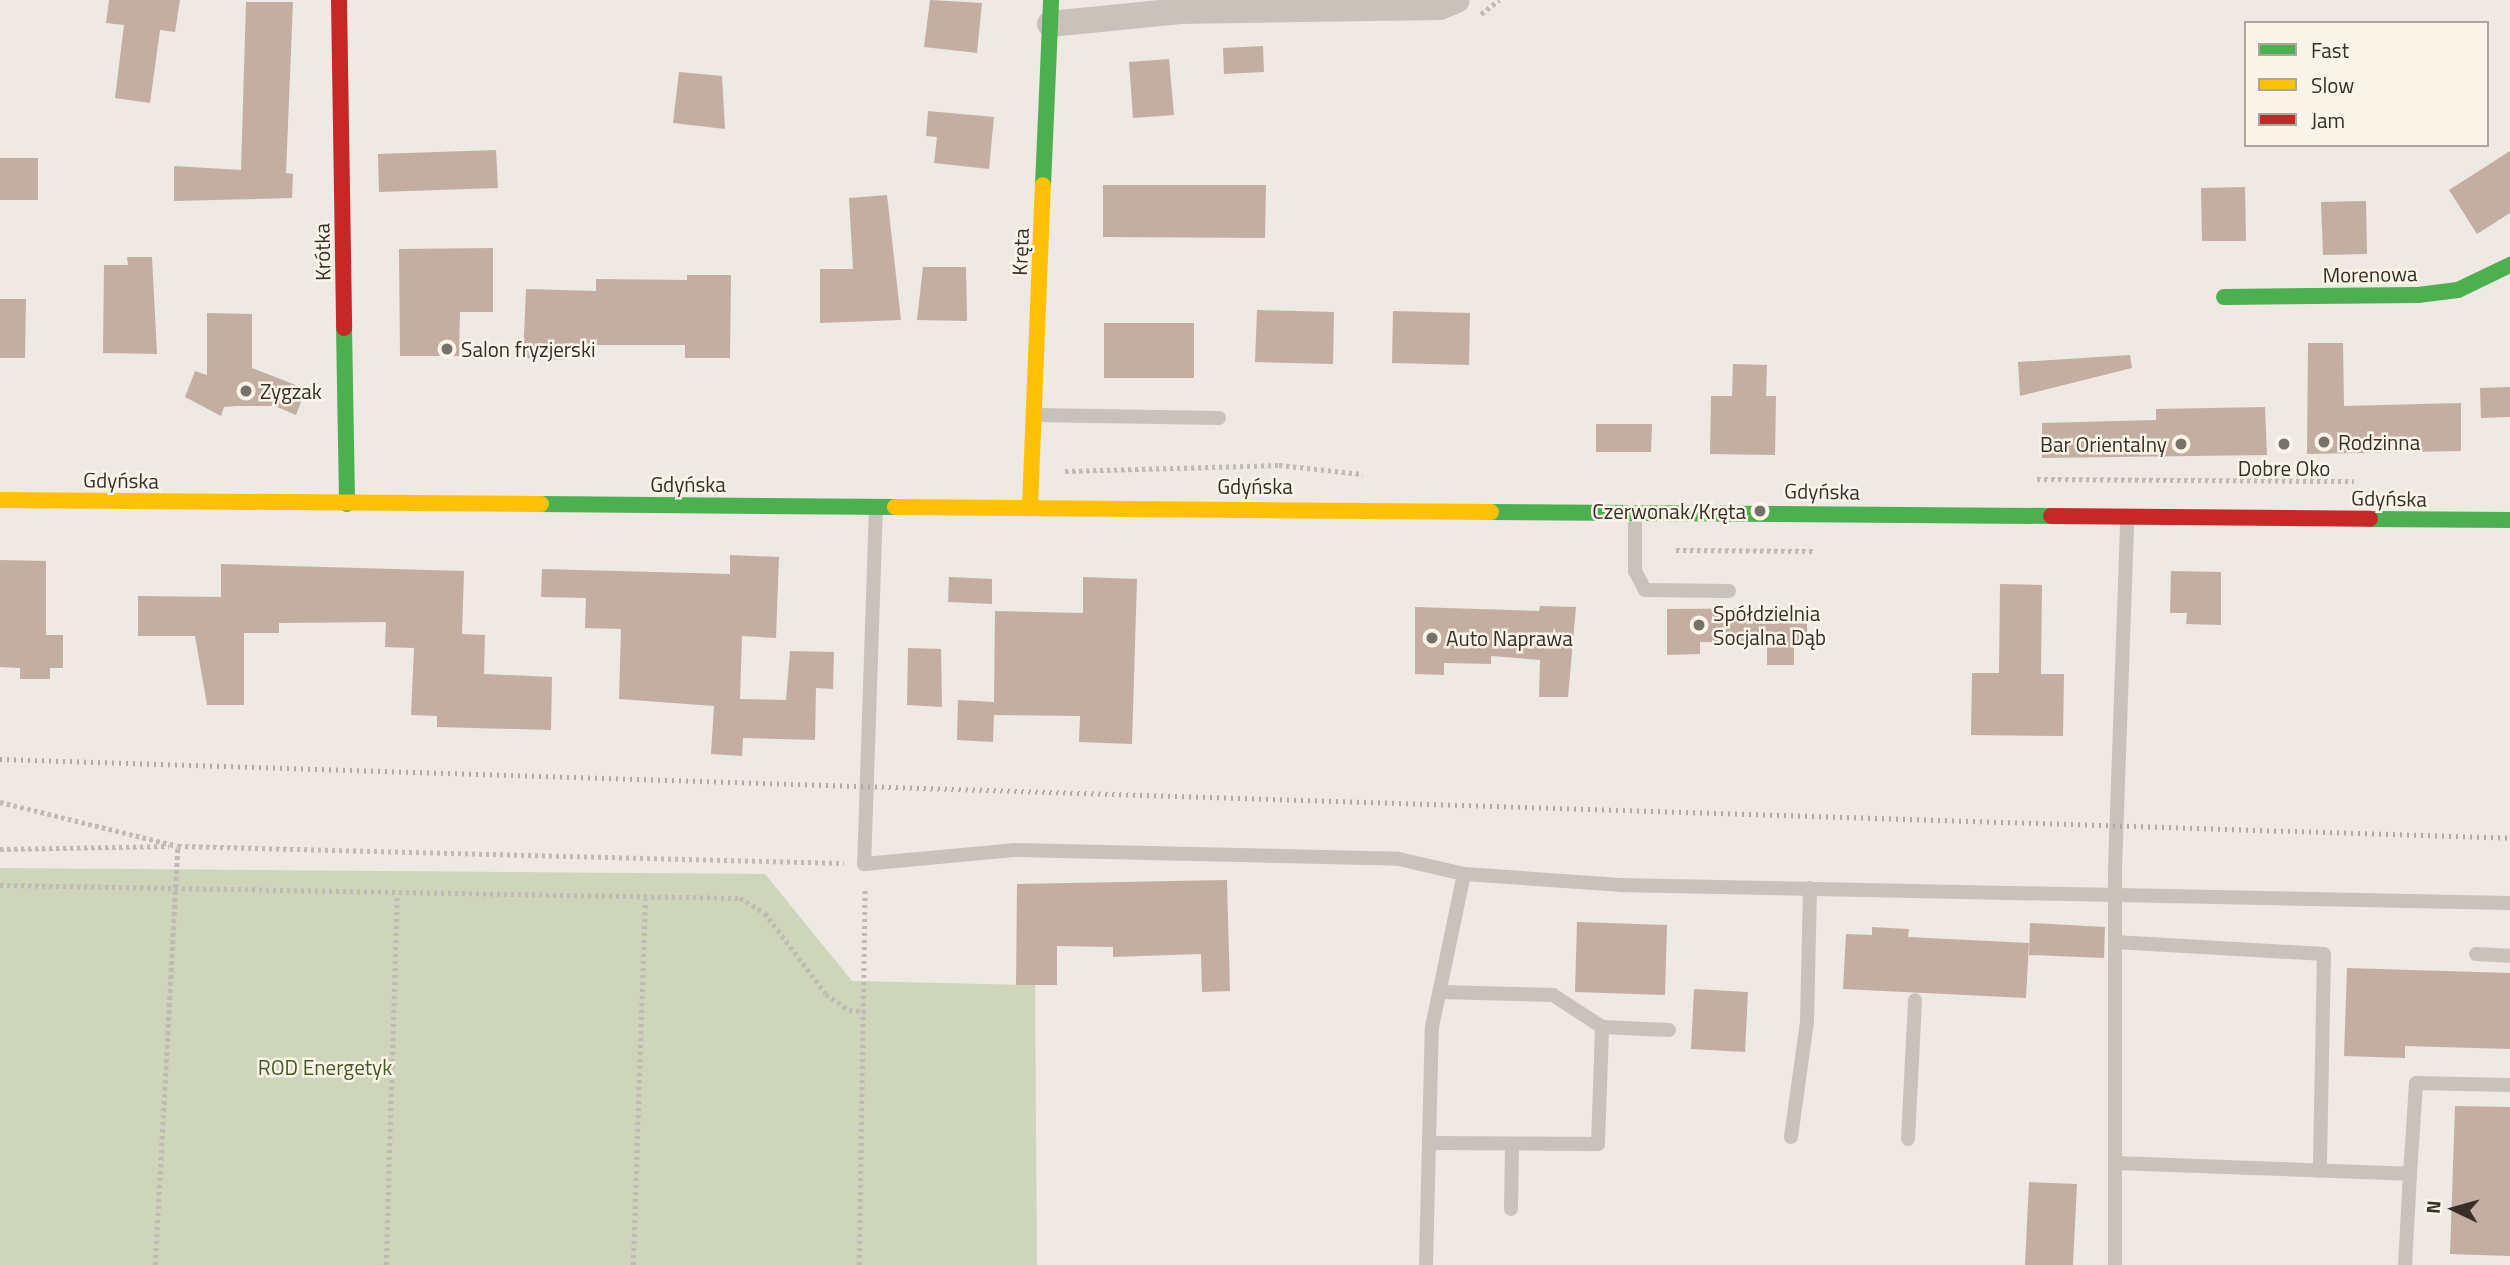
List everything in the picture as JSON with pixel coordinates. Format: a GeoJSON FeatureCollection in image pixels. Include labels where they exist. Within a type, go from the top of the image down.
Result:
{"type":"FeatureCollection","features":[{"type":"Feature","properties":{"kind":"main road","name":"Krótka"},"geometry":{"type":"LineString","coordinates":[[339,0],[347,504]]}},
{"type":"Feature","properties":{"kind":"main road","name":"Kręta"},"geometry":{"type":"LineString","coordinates":[[1030,506],[1051,12]]}},
{"type":"Feature","properties":{"kind":"main road","name":"Morenowa"},"geometry":{"type":"LineString","coordinates":[[2224,297],[2418,295],[2458,290],[2510,265]]}},
{"type":"Feature","properties":{"kind":"main road","name":"Gdyńska"},"geometry":{"type":"LineString","coordinates":[[0,500],[1635,510],[2510,520]]}},
{"type":"Feature","properties":{"kind":"street"},"geometry":{"type":"LineString","coordinates":[[1051,12],[1440,7],[1457,0]]}},
{"type":"Feature","properties":{"kind":"lane"},"geometry":{"type":"LineString","coordinates":[[1034,415],[1219,418]]}},
{"type":"Feature","properties":{"kind":"lane"},"geometry":{"type":"LineString","coordinates":[[876,505],[864,864],[1016,850],[1399,859],[1464,874],[1810,888],[2114,892],[2510,903]]}},
{"type":"Feature","properties":{"kind":"lane"},"geometry":{"type":"LineString","coordinates":[[1635,510],[1634,571],[1644,590],[1729,591]]}},
{"type":"Feature","properties":{"kind":"lane"},"geometry":{"type":"LineString","coordinates":[[2115,1265],[2114,892],[2127,516]]}},
{"type":"Feature","properties":{"kind":"lane"},"geometry":{"type":"LineString","coordinates":[[1426,1265],[1429,1143],[1440,992],[1464,874]]}},
{"type":"Feature","properties":{"kind":"lane"},"geometry":{"type":"LineString","coordinates":[[1791,1136],[1807,1022],[1810,888]]}},
{"type":"Feature","properties":{"kind":"lane"},"geometry":{"type":"LineString","coordinates":[[2115,942],[2324,954],[2320,1171]]}},
{"type":"Feature","properties":{"kind":"lane"},"geometry":{"type":"LineString","coordinates":[[2476,954],[2510,956]]}},
{"type":"Feature","properties":{"kind":"lane"},"geometry":{"type":"LineString","coordinates":[[1440,992],[1553,995],[1602,1027],[1668,1030]]}},
{"type":"Feature","properties":{"kind":"lane"},"geometry":{"type":"LineString","coordinates":[[1908,1139],[1915,1000]]}},
{"type":"Feature","properties":{"kind":"lane"},"geometry":{"type":"LineString","coordinates":[[1429,1143],[1598,1144],[1602,1027]]}},
{"type":"Feature","properties":{"kind":"lane"},"geometry":{"type":"LineString","coordinates":[[2405,1265],[2416,1083],[2510,1085]]}},
{"type":"Feature","properties":{"kind":"lane"},"geometry":{"type":"LineString","coordinates":[[1511,1209],[1512,1144]]}},
{"type":"Feature","properties":{"kind":"lane"},"geometry":{"type":"LineString","coordinates":[[2115,1163],[2410,1174]]}},
{"type":"Feature","properties":{"kind":"path"},"geometry":{"type":"LineString","coordinates":[[0,802],[178,846]]}},
{"type":"Feature","properties":{"kind":"path"},"geometry":{"type":"LineString","coordinates":[[155,1265],[178,846]]}},
{"type":"Feature","properties":{"kind":"path"},"geometry":{"type":"LineString","coordinates":[[0,849],[178,846],[864,864],[867,1012],[859,1265]]}},
{"type":"Feature","properties":{"kind":"path"},"geometry":{"type":"LineString","coordinates":[[0,885],[397,896],[740,898],[765,913],[826,994],[849,1010],[867,1012]]}},
{"type":"Feature","properties":{"kind":"path"},"geometry":{"type":"LineString","coordinates":[[387,1265],[397,896]]}},
{"type":"Feature","properties":{"kind":"path"},"geometry":{"type":"LineString","coordinates":[[633,1265],[645,899]]}},
{"type":"Feature","properties":{"kind":"green space","name":"ROD Energetyk"},"geometry":{"type":"Polygon","coordinates":[[[0,868],[765,874],[852,981],[1035,985],[1037,1265],[0,1265],[0,868]]]}},
{"type":"Feature","properties":{"kind":"building"},"geometry":{"type":"Polygon","coordinates":[[[109,0],[180,0],[175,32],[160,30],[150,103],[115,98],[124,25],[106,23],[109,0]]]}},
{"type":"Feature","properties":{"kind":"building"},"geometry":{"type":"Polygon","coordinates":[[[930,0],[982,3],[977,53],[924,47],[930,0]]]}},
{"type":"Feature","properties":{"kind":"building"},"geometry":{"type":"Polygon","coordinates":[[[246,2],[293,2],[286,173],[293,174],[292,198],[174,201],[174,166],[241,170],[246,2]]]}},
{"type":"Feature","properties":{"kind":"building"},"geometry":{"type":"Polygon","coordinates":[[[1263,46],[1264,72],[1224,74],[1223,48],[1263,46]]]}},
{"type":"Feature","properties":{"kind":"building"},"geometry":{"type":"Polygon","coordinates":[[[1169,59],[1174,115],[1133,118],[1129,62],[1169,59]]]}},
{"type":"Feature","properties":{"kind":"building"},"geometry":{"type":"Polygon","coordinates":[[[679,72],[722,76],[725,129],[673,123],[679,72]]]}},
{"type":"Feature","properties":{"kind":"building"},"geometry":{"type":"Polygon","coordinates":[[[928,111],[994,117],[989,169],[934,163],[937,137],[926,136],[928,111]]]}},
{"type":"Feature","properties":{"kind":"building"},"geometry":{"type":"Polygon","coordinates":[[[496,150],[498,188],[379,192],[378,154],[496,150]]]}},
{"type":"Feature","properties":{"kind":"building"},"geometry":{"type":"Polygon","coordinates":[[[2510,151],[2510,213],[2477,234],[2449,190],[2510,151]]]}},
{"type":"Feature","properties":{"kind":"building"},"geometry":{"type":"Polygon","coordinates":[[[0,158],[38,158],[38,200],[0,200],[0,158]]]}},
{"type":"Feature","properties":{"kind":"building"},"geometry":{"type":"Polygon","coordinates":[[[1103,185],[1266,185],[1265,238],[1103,237],[1103,185]]]}},
{"type":"Feature","properties":{"kind":"building"},"geometry":{"type":"Polygon","coordinates":[[[2245,187],[2246,241],[2202,241],[2201,188],[2245,187]]]}},
{"type":"Feature","properties":{"kind":"building"},"geometry":{"type":"Polygon","coordinates":[[[887,195],[901,320],[820,323],[820,269],[853,269],[849,198],[887,195]]]}},
{"type":"Feature","properties":{"kind":"building"},"geometry":{"type":"Polygon","coordinates":[[[2366,201],[2367,254],[2323,255],[2321,202],[2366,201]]]}},
{"type":"Feature","properties":{"kind":"building"},"geometry":{"type":"Polygon","coordinates":[[[493,248],[493,312],[460,312],[459,356],[400,356],[399,249],[493,248]]]}},
{"type":"Feature","properties":{"kind":"building"},"geometry":{"type":"Polygon","coordinates":[[[127,257],[152,257],[157,354],[103,353],[104,265],[128,265],[127,257]]]}},
{"type":"Feature","properties":{"kind":"building"},"geometry":{"type":"Polygon","coordinates":[[[923,267],[966,267],[967,321],[917,320],[923,267]]]}},
{"type":"Feature","properties":{"kind":"building"},"geometry":{"type":"Polygon","coordinates":[[[687,275],[731,275],[730,358],[685,358],[685,345],[565,345],[565,360],[523,358],[526,289],[596,291],[596,279],[687,280],[687,275]]]}},
{"type":"Feature","properties":{"kind":"building"},"geometry":{"type":"Polygon","coordinates":[[[0,299],[26,299],[25,358],[0,358],[0,299]]]}},
{"type":"Feature","properties":{"kind":"building"},"geometry":{"type":"Polygon","coordinates":[[[1257,310],[1334,312],[1333,364],[1255,362],[1257,310]]]}},
{"type":"Feature","properties":{"kind":"building"},"geometry":{"type":"Polygon","coordinates":[[[1393,311],[1470,313],[1469,365],[1392,363],[1393,311]]]}},
{"type":"Feature","properties":{"kind":"building"},"geometry":{"type":"Polygon","coordinates":[[[207,313],[252,314],[252,368],[306,389],[296,415],[275,406],[237,406],[224,407],[221,416],[185,397],[195,371],[207,375],[207,313]]]}},
{"type":"Feature","properties":{"kind":"building"},"geometry":{"type":"Polygon","coordinates":[[[1104,323],[1194,323],[1194,378],[1104,378],[1104,323]]]}},
{"type":"Feature","properties":{"kind":"building"},"geometry":{"type":"Polygon","coordinates":[[[2308,343],[2343,343],[2344,406],[2461,403],[2461,451],[2307,454],[2308,343]]]}},
{"type":"Feature","properties":{"kind":"building"},"geometry":{"type":"Polygon","coordinates":[[[2130,355],[2132,368],[2020,396],[2018,362],[2130,355]]]}},
{"type":"Feature","properties":{"kind":"building"},"geometry":{"type":"Polygon","coordinates":[[[1733,364],[1767,365],[1766,396],[1776,396],[1775,455],[1710,454],[1711,396],[1732,396],[1733,364]]]}},
{"type":"Feature","properties":{"kind":"building"},"geometry":{"type":"Polygon","coordinates":[[[2510,387],[2510,417],[2481,418],[2480,388],[2510,387]]]}},
{"type":"Feature","properties":{"kind":"building"},"geometry":{"type":"Polygon","coordinates":[[[2265,407],[2267,455],[2042,458],[2042,423],[2156,420],[2156,409],[2265,407]]]}},
{"type":"Feature","properties":{"kind":"building"},"geometry":{"type":"Polygon","coordinates":[[[1596,424],[1652,424],[1651,452],[1596,452],[1596,424]]]}},
{"type":"Feature","properties":{"kind":"building"},"geometry":{"type":"Polygon","coordinates":[[[730,555],[779,557],[776,638],[742,636],[740,699],[786,700],[790,651],[834,652],[833,689],[816,688],[815,740],[743,738],[742,756],[711,754],[714,706],[619,699],[621,629],[585,628],[586,598],[541,597],[542,569],[730,574],[730,555]]]}},
{"type":"Feature","properties":{"kind":"building"},"geometry":{"type":"Polygon","coordinates":[[[0,560],[46,561],[46,635],[63,635],[63,668],[50,668],[50,679],[20,679],[20,668],[0,667],[0,560]]]}},
{"type":"Feature","properties":{"kind":"building"},"geometry":{"type":"Polygon","coordinates":[[[221,564],[464,571],[462,634],[485,635],[484,674],[552,677],[551,730],[437,727],[437,716],[411,715],[414,648],[385,647],[386,622],[279,623],[279,633],[244,633],[244,705],[207,705],[195,636],[138,636],[138,596],[221,597],[221,564]]]}},
{"type":"Feature","properties":{"kind":"building"},"geometry":{"type":"Polygon","coordinates":[[[2171,571],[2221,572],[2221,625],[2186,624],[2187,613],[2170,613],[2171,571]]]}},
{"type":"Feature","properties":{"kind":"building"},"geometry":{"type":"Polygon","coordinates":[[[949,577],[992,579],[992,604],[948,602],[949,577]]]}},
{"type":"Feature","properties":{"kind":"building"},"geometry":{"type":"Polygon","coordinates":[[[1083,577],[1137,579],[1132,744],[1079,742],[1080,716],[994,715],[993,742],[957,740],[958,700],[994,702],[995,611],[1083,613],[1083,577]]]}},
{"type":"Feature","properties":{"kind":"building"},"geometry":{"type":"Polygon","coordinates":[[[2000,584],[2042,585],[2041,674],[2064,674],[2063,736],[1971,735],[1972,673],[1999,673],[2000,584]]]}},
{"type":"Feature","properties":{"kind":"building"},"geometry":{"type":"Polygon","coordinates":[[[1540,606],[1576,607],[1568,697],[1539,697],[1540,660],[1491,656],[1491,664],[1444,663],[1444,675],[1415,674],[1415,607],[1539,611],[1540,606]]]}},
{"type":"Feature","properties":{"kind":"building"},"geometry":{"type":"Polygon","coordinates":[[[1807,608],[1807,646],[1794,646],[1794,665],[1767,665],[1767,643],[1700,642],[1700,654],[1667,655],[1667,609],[1807,608]]]}},
{"type":"Feature","properties":{"kind":"building"},"geometry":{"type":"Polygon","coordinates":[[[908,648],[941,649],[942,707],[907,705],[908,648]]]}},
{"type":"Feature","properties":{"kind":"building"},"geometry":{"type":"Polygon","coordinates":[[[1227,880],[1230,991],[1202,992],[1201,954],[1113,957],[1113,947],[1057,946],[1057,985],[1016,985],[1017,884],[1227,880]]]}},
{"type":"Feature","properties":{"kind":"building"},"geometry":{"type":"Polygon","coordinates":[[[1577,922],[1667,925],[1665,995],[1575,992],[1577,922]]]}},
{"type":"Feature","properties":{"kind":"building"},"geometry":{"type":"Polygon","coordinates":[[[2030,923],[2105,927],[2104,958],[2029,955],[2030,923]]]}},
{"type":"Feature","properties":{"kind":"building"},"geometry":{"type":"Polygon","coordinates":[[[1872,927],[1909,929],[1908,937],[2029,943],[2026,998],[1843,989],[1846,934],[1872,935],[1872,927]]]}},
{"type":"Feature","properties":{"kind":"building"},"geometry":{"type":"Polygon","coordinates":[[[2347,968],[2510,973],[2510,1049],[2405,1046],[2405,1058],[2344,1056],[2347,968]]]}},
{"type":"Feature","properties":{"kind":"building"},"geometry":{"type":"Polygon","coordinates":[[[1694,989],[1748,992],[1745,1052],[1691,1049],[1694,989]]]}},
{"type":"Feature","properties":{"kind":"building"},"geometry":{"type":"Polygon","coordinates":[[[2455,1106],[2510,1107],[2510,1256],[2450,1254],[2455,1106]]]}},
{"type":"Feature","properties":{"kind":"building"},"geometry":{"type":"Polygon","coordinates":[[[2029,1182],[2077,1184],[2073,1265],[2025,1265],[2029,1182]]]}},
{"type":"Feature","properties":{"kind":"railway"},"geometry":{"type":"LineString","coordinates":[[0,759],[2510,838]]}},
{"type":"Feature","properties":{"kind":"traffic: fast"},"geometry":{"type":"LineString","coordinates":[[1043,185],[1051,0]]}},
{"type":"Feature","properties":{"kind":"traffic: fast"},"geometry":{"type":"LineString","coordinates":[[2224,297],[2418,295],[2458,290],[2510,265]]}},
{"type":"Feature","properties":{"kind":"traffic: fast"},"geometry":{"type":"LineString","coordinates":[[344,328],[347,504]]}},
{"type":"Feature","properties":{"kind":"traffic: fast"},"geometry":{"type":"LineString","coordinates":[[541,504],[895,507]]}},
{"type":"Feature","properties":{"kind":"traffic: fast"},"geometry":{"type":"LineString","coordinates":[[1491,512],[2051,516]]}},
{"type":"Feature","properties":{"kind":"traffic: fast"},"geometry":{"type":"LineString","coordinates":[[2370,519],[2510,520]]}},
{"type":"Feature","properties":{"kind":"traffic: slow"},"geometry":{"type":"LineString","coordinates":[[1030,506],[1043,185]]}},
{"type":"Feature","properties":{"kind":"traffic: slow"},"geometry":{"type":"LineString","coordinates":[[0,500],[541,504]]}},
{"type":"Feature","properties":{"kind":"traffic: slow"},"geometry":{"type":"LineString","coordinates":[[895,507],[1491,512]]}},
{"type":"Feature","properties":{"kind":"traffic: jam"},"geometry":{"type":"LineString","coordinates":[[339,0],[344,328]]}},
{"type":"Feature","properties":{"kind":"traffic: jam"},"geometry":{"type":"LineString","coordinates":[[2051,516],[2370,519]]}},
{"type":"Feature","properties":{"kind":"place","name":"Salon fryzjerski"},"geometry":{"type":"Point","coordinates":[447,349]}},
{"type":"Feature","properties":{"kind":"place","name":"Zygzak"},"geometry":{"type":"Point","coordinates":[246,391]}},
{"type":"Feature","properties":{"kind":"place","name":"Rodzinna"},"geometry":{"type":"Point","coordinates":[2324,442]}},
{"type":"Feature","properties":{"kind":"place","name":"Bar Orientalny"},"geometry":{"type":"Point","coordinates":[2181,444]}},
{"type":"Feature","properties":{"kind":"place","name":"Dobre Oko"},"geometry":{"type":"Point","coordinates":[2284,444]}},
{"type":"Feature","properties":{"kind":"place","name":"Czerwonak/Kręta"},"geometry":{"type":"Point","coordinates":[1760,511]}},
{"type":"Feature","properties":{"kind":"place","name":"Spółdzielnia Socjalna Dąb"},"geometry":{"type":"Point","coordinates":[1699,625]}},
{"type":"Feature","properties":{"kind":"place","name":"Auto Naprawa"},"geometry":{"type":"Point","coordinates":[1432,638]}}]}
